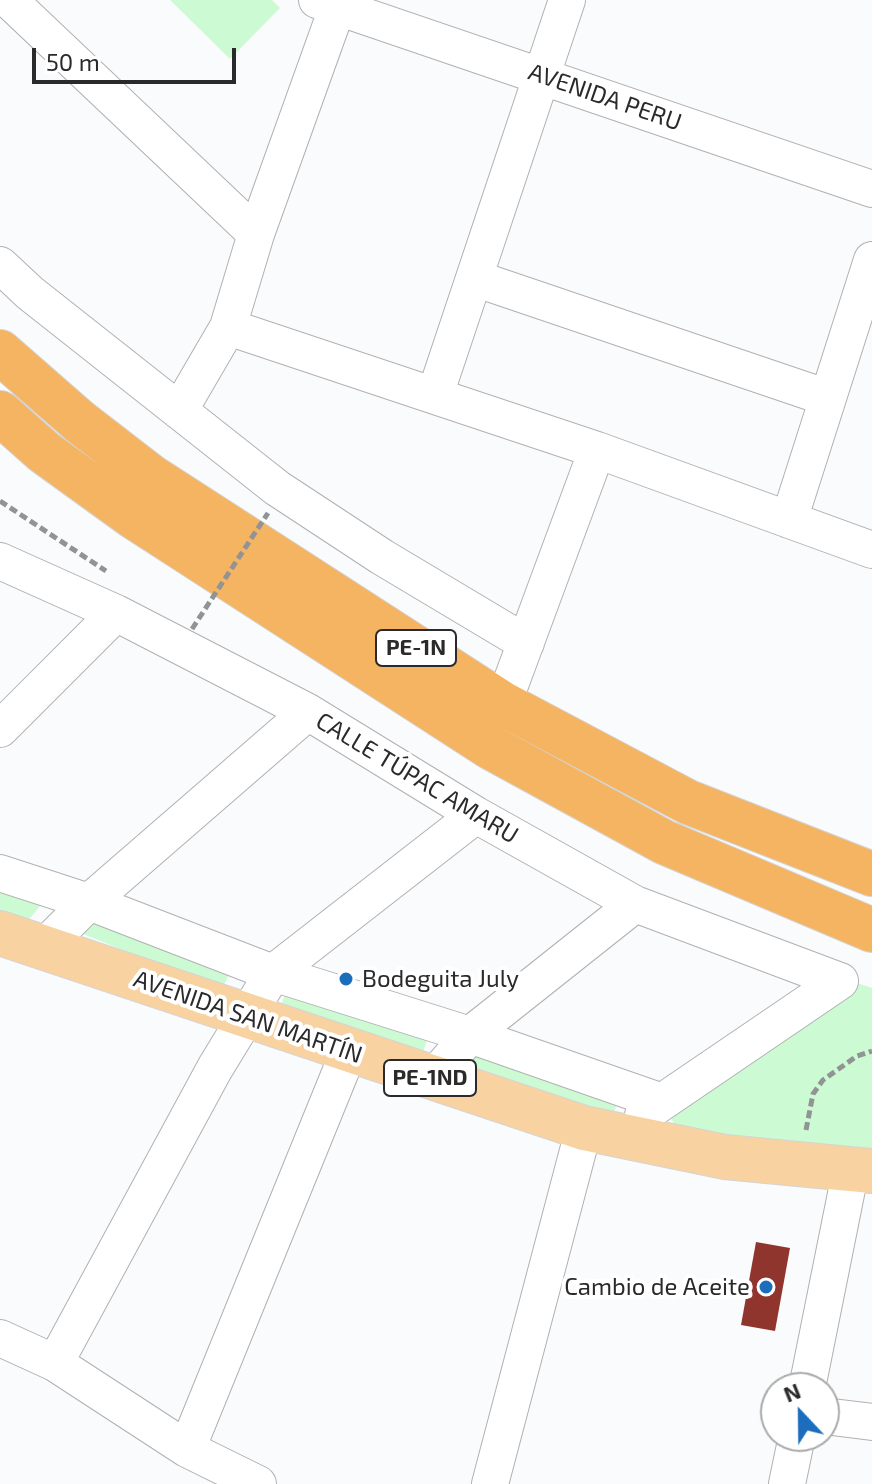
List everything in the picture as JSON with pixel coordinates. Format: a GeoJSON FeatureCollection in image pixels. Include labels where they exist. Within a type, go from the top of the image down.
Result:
{"type":"FeatureCollection","features":[{"type":"Feature","properties":{"kind":"highway","name":"PE-1N"},"geometry":{"type":"LineString","coordinates":[[0,352],[80,422],[150,476],[503,704],[688,802],[872,874]]}},
{"type":"Feature","properties":{"kind":"highway","name":"PE-1N"},"geometry":{"type":"LineString","coordinates":[[0,413],[44,452],[134,517],[490,747],[664,842],[872,930]]}},
{"type":"Feature","properties":{"kind":"main road","name":"AVENIDA SAN MARTÍN"},"geometry":{"type":"LineString","coordinates":[[0,933],[432,1079],[599,1131],[725,1157],[801,1165],[860,1190]]}},
{"type":"Feature","properties":{"kind":"street"},"geometry":{"type":"LineString","coordinates":[[9,0],[256,234]]}},
{"type":"Feature","properties":{"kind":"street"},"geometry":{"type":"LineString","coordinates":[[435,395],[567,0]]}},
{"type":"Feature","properties":{"kind":"street"},"geometry":{"type":"LineString","coordinates":[[179,411],[228,327],[332,1]]}},
{"type":"Feature","properties":{"kind":"street","name":"AVENIDA PERU"},"geometry":{"type":"LineString","coordinates":[[332,1],[872,189]]}},
{"type":"Feature","properties":{"kind":"street"},"geometry":{"type":"LineString","coordinates":[[789,520],[872,260]]}},
{"type":"Feature","properties":{"kind":"street"},"geometry":{"type":"LineString","coordinates":[[0,265],[30,293],[277,488],[382,557],[526,643]]}},
{"type":"Feature","properties":{"kind":"street"},"geometry":{"type":"LineString","coordinates":[[474,278],[828,398]]}},
{"type":"Feature","properties":{"kind":"street"},"geometry":{"type":"LineString","coordinates":[[228,327],[597,450],[872,550]]}},
{"type":"Feature","properties":{"kind":"street"},"geometry":{"type":"LineString","coordinates":[[503,704],[597,450]]}},
{"type":"Feature","properties":{"kind":"street","name":"CALLE TÚPAC AMARU"},"geometry":{"type":"LineString","coordinates":[[0,561],[116,595],[476,815],[635,904],[840,981],[662,1102]]}},
{"type":"Feature","properties":{"kind":"street"},"geometry":{"type":"LineString","coordinates":[[0,729],[116,595]]}},
{"type":"Feature","properties":{"kind":"street"},"geometry":{"type":"LineString","coordinates":[[43,948],[89,902],[308,712]]}},
{"type":"Feature","properties":{"kind":"street"},"geometry":{"type":"LineString","coordinates":[[55,1363],[245,1016],[273,973],[476,815]]}},
{"type":"Feature","properties":{"kind":"street","name":"AVENIDA SAN MARTÍN"},"geometry":{"type":"LineString","coordinates":[[0,873],[89,902],[273,973],[470,1035],[662,1102]]}},
{"type":"Feature","properties":{"kind":"street"},"geometry":{"type":"LineString","coordinates":[[432,1079],[470,1035],[635,904]]}},
{"type":"Feature","properties":{"kind":"street"},"geometry":{"type":"LineString","coordinates":[[187,1449],[349,1051]]}},
{"type":"Feature","properties":{"kind":"street"},"geometry":{"type":"LineString","coordinates":[[490,1484],[599,1131],[662,1102]]}},
{"type":"Feature","properties":{"kind":"street"},"geometry":{"type":"LineString","coordinates":[[811,1372],[860,1190]]}},
{"type":"Feature","properties":{"kind":"street"},"geometry":{"type":"LineString","coordinates":[[0,1338],[55,1363],[187,1449],[258,1484]]}},
{"type":"Feature","properties":{"kind":"street"},"geometry":{"type":"LineString","coordinates":[[840,1418],[872,1422]]}},
{"type":"Feature","properties":{"kind":"street"},"geometry":{"type":"LineString","coordinates":[[787,1484],[794,1452]]}},
{"type":"Feature","properties":{"kind":"path"},"geometry":{"type":"LineString","coordinates":[[0,501],[116,595]]}},
{"type":"Feature","properties":{"kind":"path"},"geometry":{"type":"LineString","coordinates":[[179,621],[192,629],[268,513]]}},
{"type":"Feature","properties":{"kind":"path"},"geometry":{"type":"LineString","coordinates":[[801,1165],[813,1094],[835,1070],[857,1056],[872,1051]]}},
{"type":"Feature","properties":{"kind":"green space"},"geometry":{"type":"Polygon","coordinates":[[[170,0],[272,0],[280,8],[230,59],[170,0]]]}},
{"type":"Feature","properties":{"kind":"green space"},"geometry":{"type":"Polygon","coordinates":[[[0,891],[40,906],[27,922],[0,912],[0,891]]]}},
{"type":"Feature","properties":{"kind":"green space"},"geometry":{"type":"Polygon","coordinates":[[[89,919],[229,974],[222,990],[83,934],[89,919]]]}},
{"type":"Feature","properties":{"kind":"green space"},"geometry":{"type":"Polygon","coordinates":[[[854,982],[872,988],[872,1157],[682,1137],[666,1110],[854,982]]]}},
{"type":"Feature","properties":{"kind":"green space"},"geometry":{"type":"Polygon","coordinates":[[[285,994],[427,1040],[422,1056],[280,1009],[285,994]]]}},
{"type":"Feature","properties":{"kind":"green space"},"geometry":{"type":"Polygon","coordinates":[[[475,1056],[618,1100],[613,1116],[470,1073],[475,1056]]]}},
{"type":"Feature","properties":{"kind":"building","name":"Cambio de Aceite"},"geometry":{"type":"Polygon","coordinates":[[[756,1242],[790,1248],[775,1331],[741,1325],[756,1242]]]}},
{"type":"Feature","properties":{"kind":"place","name":"Bodeguita July"},"geometry":{"type":"Point","coordinates":[346,979]}},
{"type":"Feature","properties":{"kind":"place","name":"Cambio de Aceite"},"geometry":{"type":"Point","coordinates":[766,1287]}}]}
